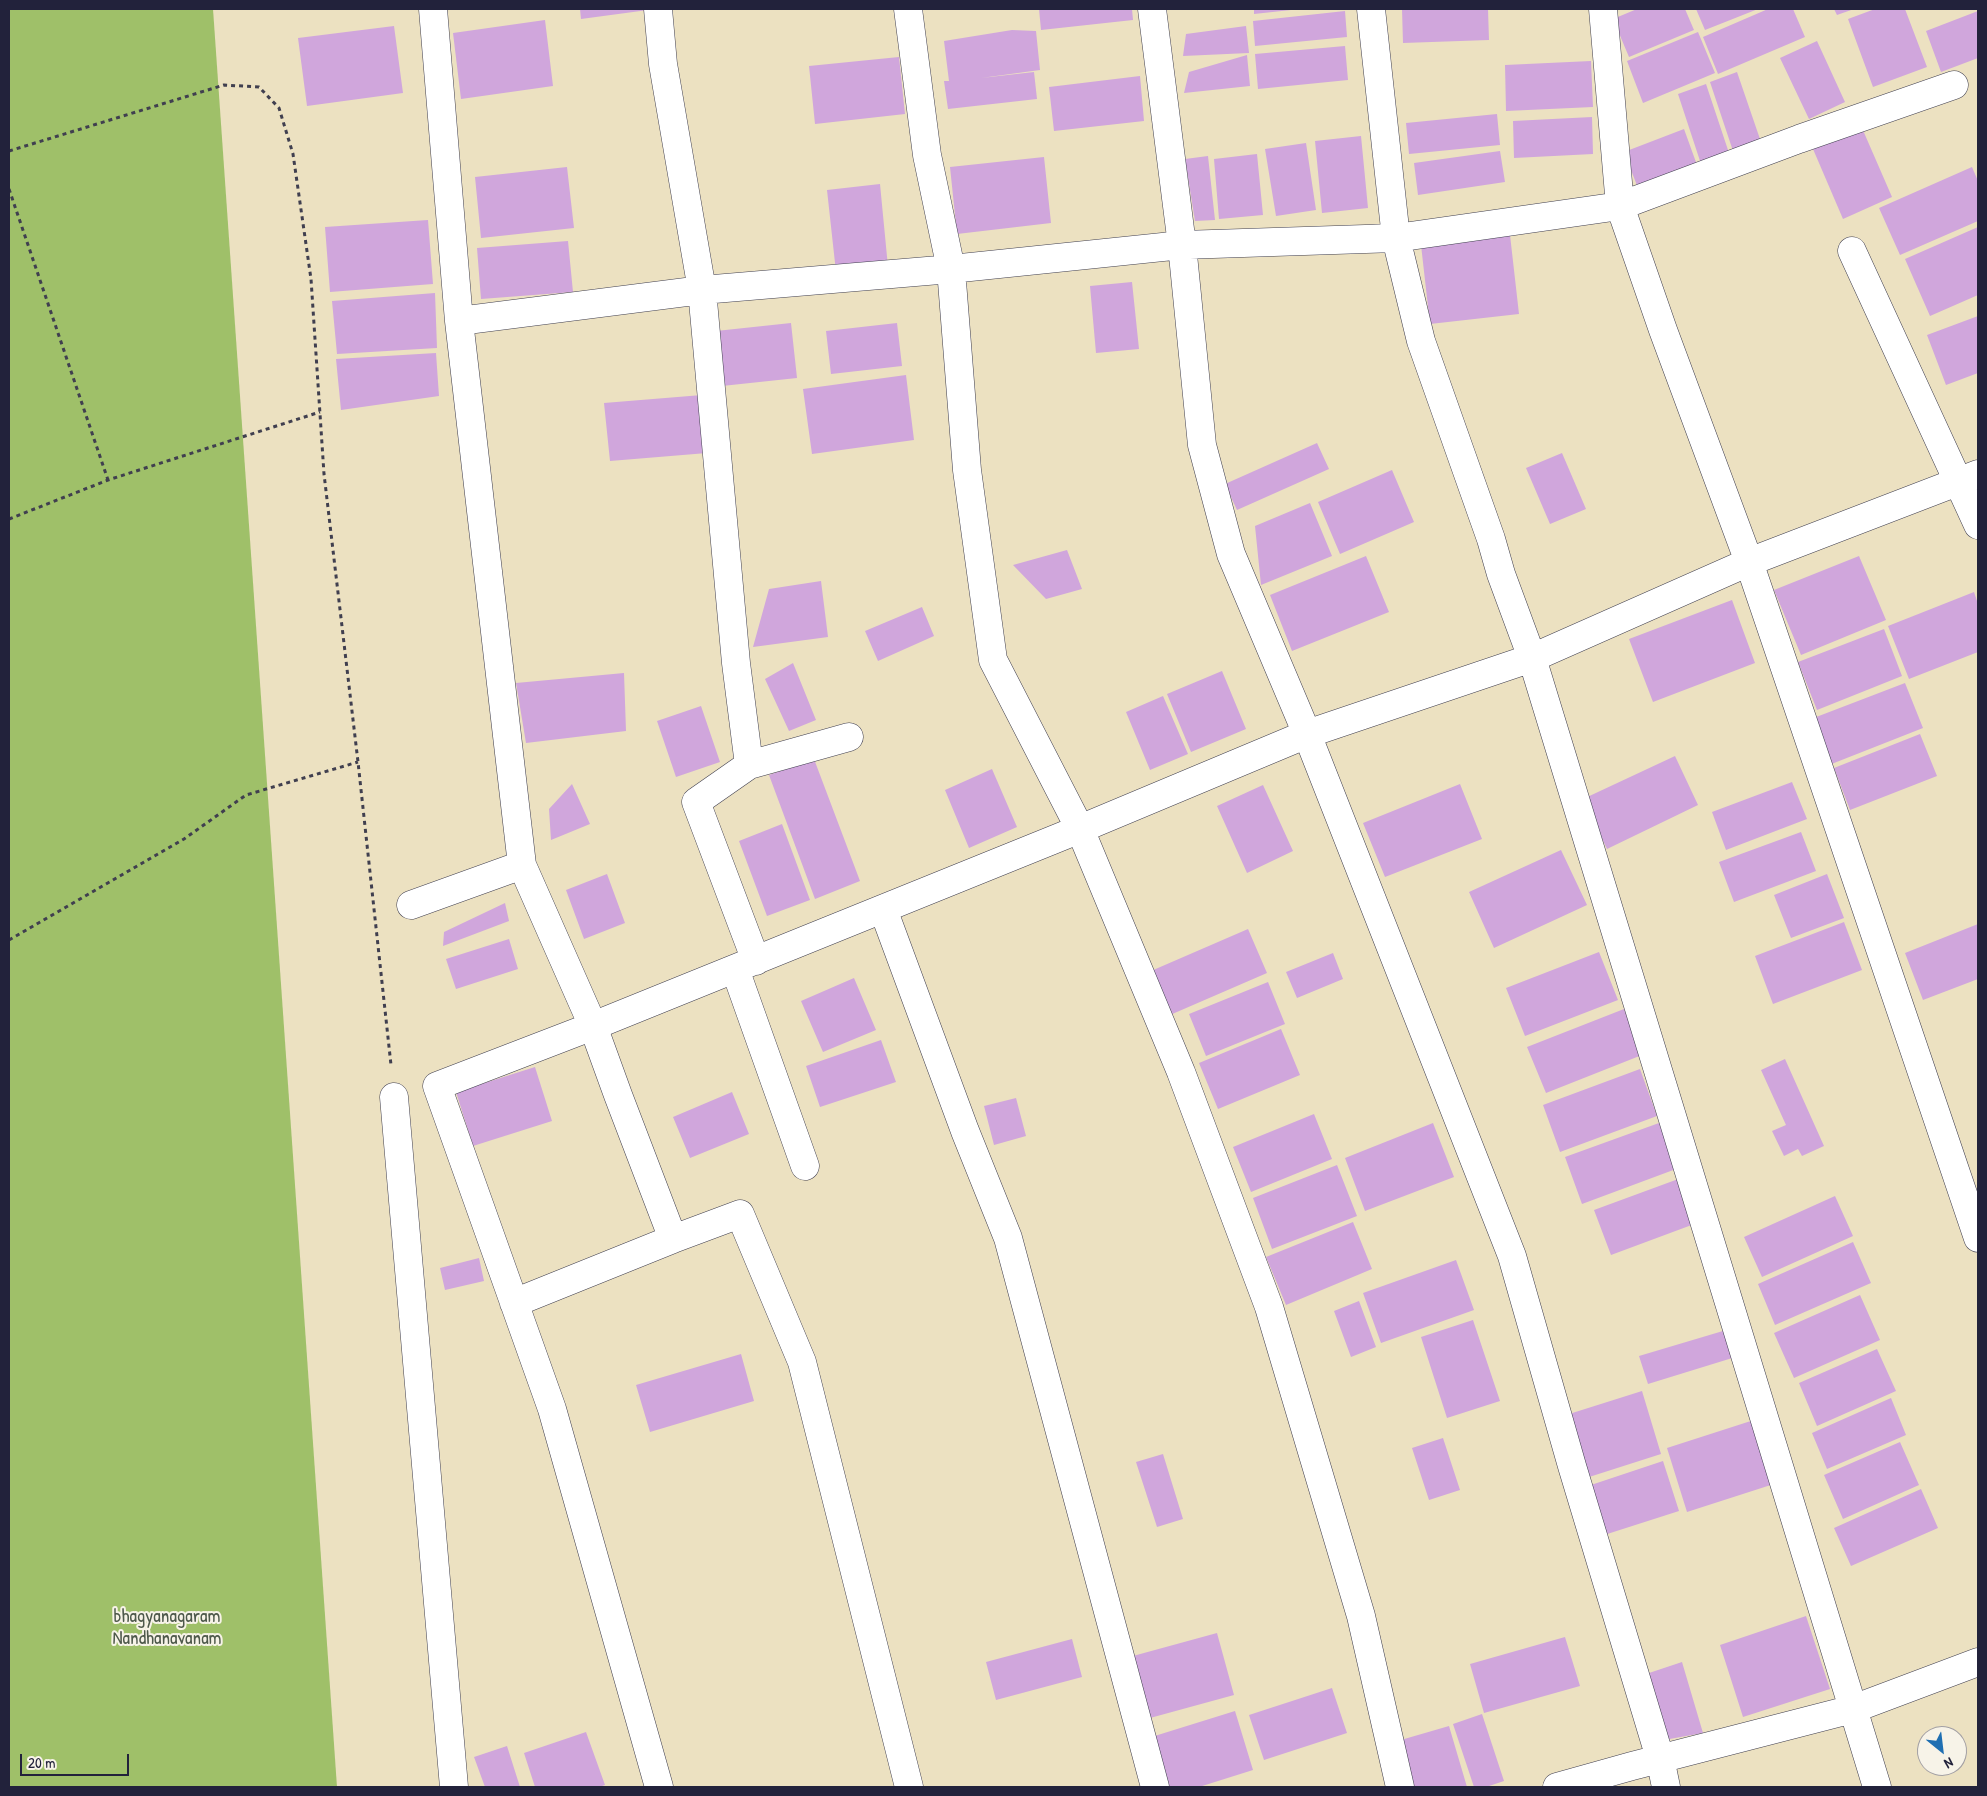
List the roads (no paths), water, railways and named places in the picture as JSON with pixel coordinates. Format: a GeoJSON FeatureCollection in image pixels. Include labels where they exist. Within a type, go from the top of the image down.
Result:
{"type":"FeatureCollection","features":[{"type":"Feature","properties":{"kind":"street"},"geometry":{"type":"LineString","coordinates":[[433,9],[459,321],[522,865],[593,1026],[621,1104],[674,1239]]}},
{"type":"Feature","properties":{"kind":"street"},"geometry":{"type":"LineString","coordinates":[[658,9],[663,64],[702,290],[735,654],[749,765]]}},
{"type":"Feature","properties":{"kind":"street"},"geometry":{"type":"LineString","coordinates":[[908,9],[928,155],[951,269],[967,470],[993,660],[1080,829],[1180,1072],[1269,1307],[1361,1616],[1400,1787]]}},
{"type":"Feature","properties":{"kind":"street"},"geometry":{"type":"LineString","coordinates":[[1152,9],[1182,245],[1202,445],[1231,554],[1306,734],[1512,1256],[1572,1466],[1660,1758],[1666,1787]]}},
{"type":"Feature","properties":{"kind":"street"},"geometry":{"type":"LineString","coordinates":[[1371,9],[1396,238],[1421,341],[1532,658],[1877,1787]]}},
{"type":"Feature","properties":{"kind":"street"},"geometry":{"type":"LineString","coordinates":[[1603,9],[1620,206],[1663,330],[1749,562],[1978,1238]]}},
{"type":"Feature","properties":{"kind":"street"},"geometry":{"type":"LineString","coordinates":[[459,321],[702,290],[951,269],[1182,245],[1396,238],[1620,206],[1799,139],[1954,85]]}},
{"type":"Feature","properties":{"kind":"street"},"geometry":{"type":"LineString","coordinates":[[1852,251],[1969,477],[1978,524]]}},
{"type":"Feature","properties":{"kind":"street"},"geometry":{"type":"LineString","coordinates":[[659,1787],[552,1409],[437,1086],[745,965],[1080,829],[1306,734],[1532,658],[1749,562],[1969,477]]}},
{"type":"Feature","properties":{"kind":"street"},"geometry":{"type":"LineString","coordinates":[[805,1166],[696,802],[749,765],[849,737]]}},
{"type":"Feature","properties":{"kind":"street"},"geometry":{"type":"LineString","coordinates":[[411,906],[522,865]]}},
{"type":"Feature","properties":{"kind":"street"},"geometry":{"type":"LineString","coordinates":[[883,909],[965,1131],[1008,1238],[1155,1787]]}},
{"type":"Feature","properties":{"kind":"street"},"geometry":{"type":"LineString","coordinates":[[394,1097],[454,1787]]}},
{"type":"Feature","properties":{"kind":"street"},"geometry":{"type":"LineString","coordinates":[[514,1303],[740,1214],[802,1362],[909,1787]]}},
{"type":"Feature","properties":{"kind":"street"},"geometry":{"type":"LineString","coordinates":[[1557,1787],[1660,1758],[1853,1709],[1978,1662]]}},
{"type":"Feature","properties":{"kind":"park label","name":"bhagyanagaram Nandhanavanam"},"geometry":{"type":"Point","coordinates":[167,1628]}}]}
